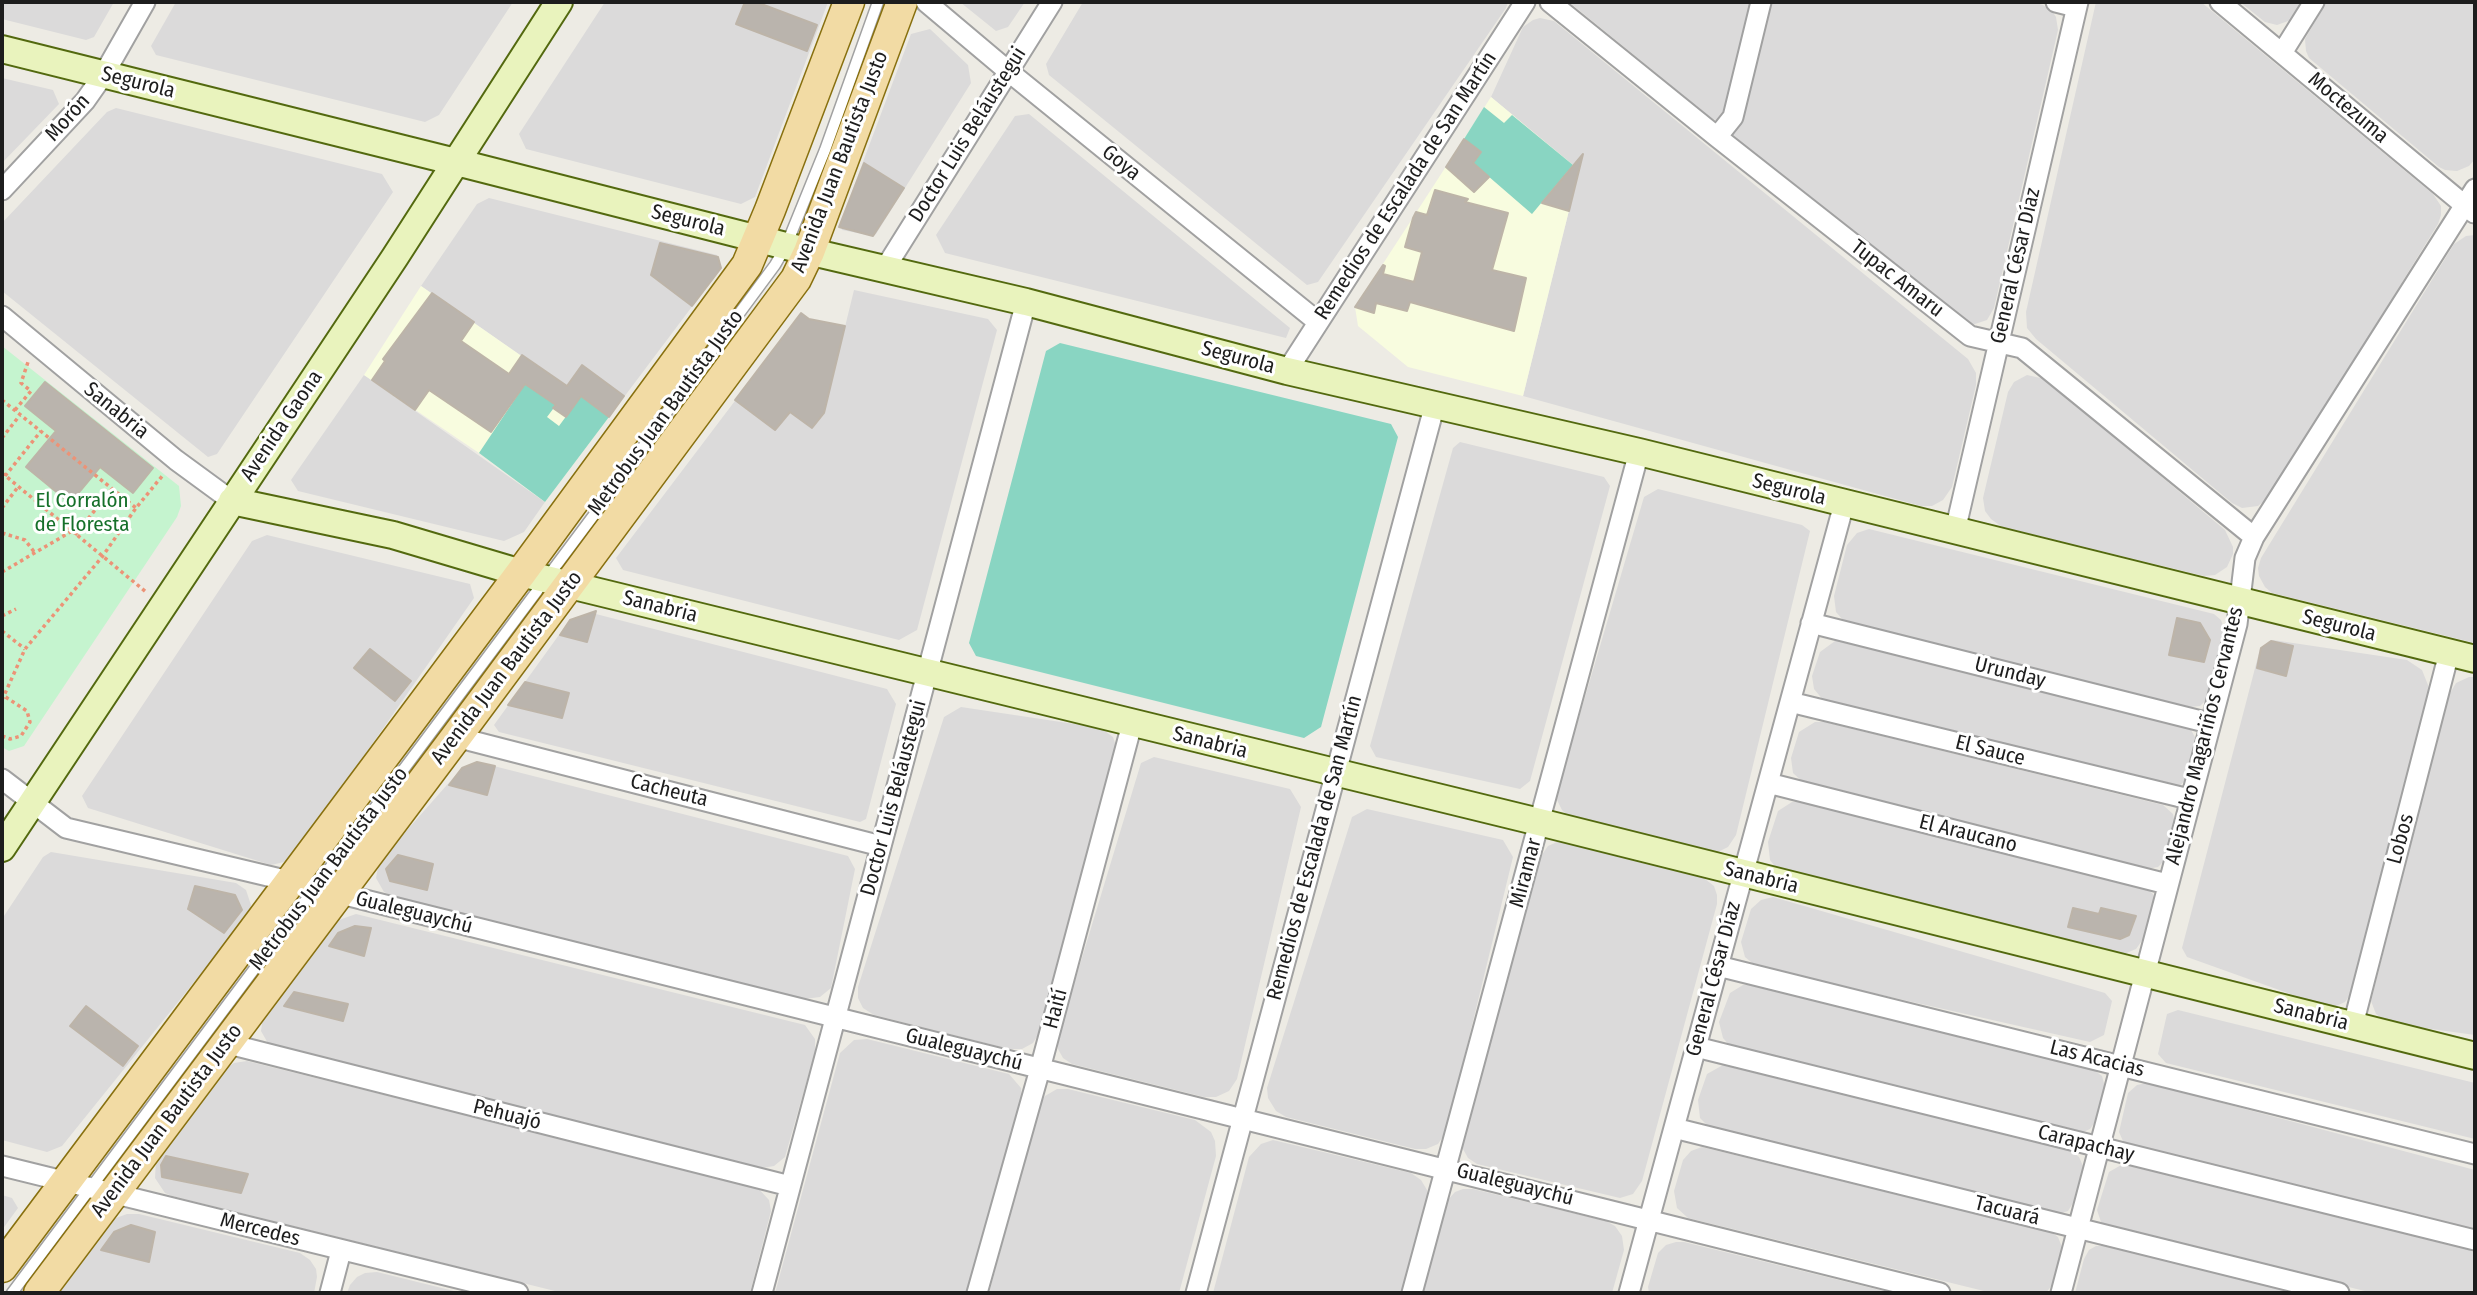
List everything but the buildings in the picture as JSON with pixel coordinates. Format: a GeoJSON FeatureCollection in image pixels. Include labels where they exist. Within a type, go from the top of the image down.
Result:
{"type":"FeatureCollection","features":[{"type":"Feature","properties":{"kind":"main road","name":"Avenida Juan Bautista Justo"},"geometry":{"type":"LineString","coordinates":[[39,1293],[90,1188],[545,579],[796,279],[784,246],[849,2]]}},
{"type":"Feature","properties":{"kind":"main road","name":"Avenida Juan Bautista Justo"},"geometry":{"type":"LineString","coordinates":[[2,1266],[90,1188],[225,1043],[314,888],[456,737],[545,579],[747,265],[784,246],[902,2]]}},
{"type":"Feature","properties":{"kind":"street","name":"Morón"},"geometry":{"type":"LineString","coordinates":[[2,190],[85,101],[104,74],[145,2]]}},
{"type":"Feature","properties":{"kind":"street","name":"Avenida Gaona"},"geometry":{"type":"LineString","coordinates":[[2,848],[559,2]]}},
{"type":"Feature","properties":{"kind":"street","name":"Goya"},"geometry":{"type":"LineString","coordinates":[[926,2],[1007,71],[1318,322]]}},
{"type":"Feature","properties":{"kind":"street","name":"Doctor Luis Beláustegui"},"geometry":{"type":"LineString","coordinates":[[884,270],[1052,2]]}},
{"type":"Feature","properties":{"kind":"street","name":"Remedios de Escalada de San Martín"},"geometry":{"type":"LineString","coordinates":[[1287,371],[1525,2]]}},
{"type":"Feature","properties":{"kind":"street","name":"Tupac Amaru"},"geometry":{"type":"LineString","coordinates":[[1550,2],[1970,336],[2022,348],[2254,537]]}},
{"type":"Feature","properties":{"kind":"street"},"geometry":{"type":"LineString","coordinates":[[1717,137],[1733,117],[1760,2]]}},
{"type":"Feature","properties":{"kind":"street"},"geometry":{"type":"LineString","coordinates":[[2056,2],[2077,4]]}},
{"type":"Feature","properties":{"kind":"street","name":"Moctezuma"},"geometry":{"type":"LineString","coordinates":[[2220,2],[2472,202]]}},
{"type":"Feature","properties":{"kind":"street"},"geometry":{"type":"LineString","coordinates":[[2282,53],[2314,2]]}},
{"type":"Feature","properties":{"kind":"street","name":"General César Díaz"},"geometry":{"type":"LineString","coordinates":[[1955,531],[2077,4]]}},
{"type":"Feature","properties":{"kind":"street","name":"Segurola"},"geometry":{"type":"LineString","coordinates":[[2,49],[784,246],[1026,302],[1287,371],[1639,452],[2475,659]]}},
{"type":"Feature","properties":{"kind":"street","name":"Alejandro Magariños Cervantes"},"geometry":{"type":"LineString","coordinates":[[2061,1293],[2237,624],[2245,558],[2254,537],[2472,202]]}},
{"type":"Feature","properties":{"kind":"street","name":"Doctor Luis Beláustegui"},"geometry":{"type":"LineString","coordinates":[[762,1293],[1026,302]]}},
{"type":"Feature","properties":{"kind":"street","name":"Sanabria"},"geometry":{"type":"LineString","coordinates":[[2,316],[176,460],[232,501],[393,535],[545,579],[1539,822],[2475,1056]]}},
{"type":"Feature","properties":{"kind":"street","name":"Remedios de Escalada de San Martín"},"geometry":{"type":"LineString","coordinates":[[1196,1293],[1435,404]]}},
{"type":"Feature","properties":{"kind":"street","name":"Miramar"},"geometry":{"type":"LineString","coordinates":[[1412,1293],[1639,452]]}},
{"type":"Feature","properties":{"kind":"street","name":"General César Díaz"},"geometry":{"type":"LineString","coordinates":[[1629,1293],[1844,503]]}},
{"type":"Feature","properties":{"kind":"street","name":"Urunday"},"geometry":{"type":"LineString","coordinates":[[1811,623],[2209,723]]}},
{"type":"Feature","properties":{"kind":"street","name":"Lobos"},"geometry":{"type":"LineString","coordinates":[[2353,1025],[2449,653]]}},
{"type":"Feature","properties":{"kind":"street","name":"El Sauce"},"geometry":{"type":"LineString","coordinates":[[1790,702],[2189,799]]}},
{"type":"Feature","properties":{"kind":"street","name":"Haití"},"geometry":{"type":"LineString","coordinates":[[976,1293],[1040,1069],[1132,724]]}},
{"type":"Feature","properties":{"kind":"street","name":"Cacheuta"},"geometry":{"type":"LineString","coordinates":[[456,737],[881,846]]}},
{"type":"Feature","properties":{"kind":"street","name":"Gualeguaychú"},"geometry":{"type":"LineString","coordinates":[[2,779],[66,828],[1446,1168],[1940,1293]]}},
{"type":"Feature","properties":{"kind":"street","name":"El Araucano"},"geometry":{"type":"LineString","coordinates":[[1768,783],[2167,884]]}},
{"type":"Feature","properties":{"kind":"street","name":"Las Acacias"},"geometry":{"type":"LineString","coordinates":[[1718,966],[2475,1154]]}},
{"type":"Feature","properties":{"kind":"street","name":"Pehuajó"},"geometry":{"type":"LineString","coordinates":[[225,1043],[790,1186]]}},
{"type":"Feature","properties":{"kind":"street","name":"Carapachay"},"geometry":{"type":"LineString","coordinates":[[1696,1047],[2475,1240]]}},
{"type":"Feature","properties":{"kind":"street","name":"Tacuará"},"geometry":{"type":"LineString","coordinates":[[1674,1128],[2339,1293]]}},
{"type":"Feature","properties":{"kind":"street","name":"Mercedes"},"geometry":{"type":"LineString","coordinates":[[2,1166],[518,1293]]}},
{"type":"Feature","properties":{"kind":"street"},"geometry":{"type":"LineString","coordinates":[[330,1293],[341,1251]]}},
{"type":"Feature","properties":{"kind":"lane"},"geometry":{"type":"LineString","coordinates":[[784,246],[820,161],[878,2]]}},
{"type":"Feature","properties":{"kind":"lane"},"geometry":{"type":"LineString","coordinates":[[12,1293],[90,1188]]}},
{"type":"Feature","properties":{"kind":"path"},"geometry":{"type":"LineString","coordinates":[[15,411],[31,391],[20,383],[34,343]]}},
{"type":"Feature","properties":{"kind":"path"},"geometry":{"type":"LineString","coordinates":[[2,400],[136,508]]}},
{"type":"Feature","properties":{"kind":"path"},"geometry":{"type":"LineString","coordinates":[[2,438],[20,415]]}},
{"type":"Feature","properties":{"kind":"path"},"geometry":{"type":"LineString","coordinates":[[41,431],[3,475],[163,606]]}},
{"type":"Feature","properties":{"kind":"path"},"geometry":{"type":"LineString","coordinates":[[2,736],[10,739],[21,736],[30,722],[23,707],[3,698],[25,649],[103,557],[136,508],[176,460]]}},
{"type":"Feature","properties":{"kind":"path"},"geometry":{"type":"LineString","coordinates":[[2,508],[18,487]]}},
{"type":"Feature","properties":{"kind":"path"},"geometry":{"type":"LineString","coordinates":[[2,572],[34,552],[74,533],[112,489]]}},
{"type":"Feature","properties":{"kind":"path"},"geometry":{"type":"LineString","coordinates":[[2,533],[25,540],[34,552]]}},
{"type":"Feature","properties":{"kind":"path"},"geometry":{"type":"LineString","coordinates":[[2,565],[7,568]]}},
{"type":"Feature","properties":{"kind":"path"},"geometry":{"type":"LineString","coordinates":[[2,616],[16,609]]}},
{"type":"Feature","properties":{"kind":"path"},"geometry":{"type":"LineString","coordinates":[[2,631],[25,649]]}},
{"type":"Feature","properties":{"kind":"shaded area"},"geometry":{"type":"Polygon","coordinates":[[[2,2],[114,2],[94,37],[86,40],[2,19],[2,2]]]}},
{"type":"Feature","properties":{"kind":"shaded area"},"geometry":{"type":"Polygon","coordinates":[[[176,2],[513,2],[439,115],[425,122],[156,55],[151,46],[176,2]]]}},
{"type":"Feature","properties":{"kind":"shaded area"},"geometry":{"type":"Polygon","coordinates":[[[605,2],[828,2],[755,197],[741,204],[526,149],[519,134],[605,2]]]}},
{"type":"Feature","properties":{"kind":"shaded area"},"geometry":{"type":"Polygon","coordinates":[[[960,2],[1025,2],[1008,27],[996,31],[960,2]]]}},
{"type":"Feature","properties":{"kind":"shaded area"},"geometry":{"type":"Polygon","coordinates":[[[1083,2],[1508,2],[1318,282],[1307,285],[1049,75],[1046,64],[1083,2]]]}},
{"type":"Feature","properties":{"kind":"shaded area"},"geometry":{"type":"Polygon","coordinates":[[[1569,2],[1757,2],[1730,115],[1720,121],[1712,119],[1569,2]]]}},
{"type":"Feature","properties":{"kind":"shaded area"},"geometry":{"type":"Polygon","coordinates":[[[1765,2],[2033,2],[2052,11],[2058,30],[1994,308],[1987,320],[1972,325],[1961,322],[1731,134],[1765,2]]]}},
{"type":"Feature","properties":{"kind":"shaded area"},"geometry":{"type":"Polygon","coordinates":[[[2096,2],[2201,2],[2433,194],[2441,206],[2438,224],[2270,496],[2258,506],[2242,508],[2232,503],[2036,339],[2027,328],[2026,312],[2096,2]]]}},
{"type":"Feature","properties":{"kind":"shaded area"},"geometry":{"type":"Polygon","coordinates":[[[2240,2],[2304,2],[2291,20],[2277,25],[2265,22],[2240,2]]]}},
{"type":"Feature","properties":{"kind":"shaded area"},"geometry":{"type":"Polygon","coordinates":[[[2326,2],[2475,2],[2475,159],[2469,166],[2457,171],[2439,167],[2309,58],[2305,39],[2326,2]]]}},
{"type":"Feature","properties":{"kind":"shaded area"},"geometry":{"type":"Polygon","coordinates":[[[1540,18],[1554,21],[1968,359],[1976,373],[1976,385],[1952,487],[1943,500],[1932,506],[1921,506],[1523,396],[1579,170],[1491,97],[1523,27],[1540,18]]]}},
{"type":"Feature","properties":{"kind":"shaded area"},"geometry":{"type":"Polygon","coordinates":[[[930,29],[968,65],[971,83],[876,234],[873,236],[842,230],[840,223],[911,34],[930,29]]]}},
{"type":"Feature","properties":{"kind":"shaded area"},"geometry":{"type":"Polygon","coordinates":[[[2,78],[53,90],[59,104],[2,163],[2,78]]]}},
{"type":"Feature","properties":{"kind":"shaded area"},"geometry":{"type":"Polygon","coordinates":[[[1491,97],[1579,170],[1523,396],[1408,367],[1358,326],[1355,307],[1491,97]]]}},
{"type":"Feature","properties":{"kind":"shaded area"},"geometry":{"type":"Polygon","coordinates":[[[116,108],[382,174],[393,192],[217,454],[208,457],[2,291],[2,223],[107,112],[116,108]]]}},
{"type":"Feature","properties":{"kind":"shaded area"},"geometry":{"type":"Polygon","coordinates":[[[1029,114],[1290,328],[1286,338],[945,253],[936,235],[1015,116],[1029,114]]]}},
{"type":"Feature","properties":{"kind":"shaded area"},"geometry":{"type":"Polygon","coordinates":[[[489,198],[717,255],[721,268],[609,417],[421,286],[477,204],[489,198]]]}},
{"type":"Feature","properties":{"kind":"shaded area"},"geometry":{"type":"Polygon","coordinates":[[[2475,235],[2475,643],[2272,593],[2259,576],[2261,558],[2454,244],[2466,236],[2475,235]]]}},
{"type":"Feature","properties":{"kind":"shaded area"},"geometry":{"type":"Polygon","coordinates":[[[421,286],[609,417],[545,502],[479,453],[364,375],[421,286]]]}},
{"type":"Feature","properties":{"kind":"shaded area"},"geometry":{"type":"Polygon","coordinates":[[[854,290],[988,319],[997,330],[917,630],[899,640],[623,570],[616,558],[750,381],[812,428],[824,413],[854,290]]]}},
{"type":"Feature","properties":{"kind":"shaded area"},"geometry":{"type":"Polygon","coordinates":[[[364,375],[545,502],[524,532],[504,541],[298,491],[291,480],[364,375]]]}},
{"type":"Feature","properties":{"kind":"shaded area"},"geometry":{"type":"Polygon","coordinates":[[[2027,375],[2045,379],[2225,530],[2233,547],[2227,567],[2215,575],[2204,576],[2002,527],[1991,519],[1985,511],[1983,498],[2008,392],[2014,382],[2027,375]]]}},
{"type":"Feature","properties":{"kind":"shaded area"},"geometry":{"type":"Polygon","coordinates":[[[1460,442],[1604,477],[1610,486],[1530,781],[1520,789],[1376,757],[1370,746],[1453,448],[1460,442]]]}},
{"type":"Feature","properties":{"kind":"shaded area"},"geometry":{"type":"Polygon","coordinates":[[[1658,489],[1802,525],[1810,531],[1736,835],[1728,847],[1712,853],[1570,818],[1557,800],[1557,792],[1644,497],[1658,489]]]}},
{"type":"Feature","properties":{"kind":"shaded area"},"geometry":{"type":"Polygon","coordinates":[[[1869,529],[2214,614],[2221,620],[2226,634],[2209,697],[2200,706],[2190,707],[1843,620],[1836,612],[1834,596],[1847,545],[1857,533],[1869,529]]]}},
{"type":"Feature","properties":{"kind":"shaded area"},"geometry":{"type":"Polygon","coordinates":[[[267,535],[470,584],[474,598],[297,852],[284,862],[271,865],[88,808],[82,796],[252,541],[267,535]]]}},
{"type":"Feature","properties":{"kind":"shaded area"},"geometry":{"type":"Polygon","coordinates":[[[592,613],[887,689],[896,704],[866,819],[860,822],[499,732],[494,725],[569,621],[592,613]]]}},
{"type":"Feature","properties":{"kind":"shaded area"},"geometry":{"type":"Polygon","coordinates":[[[2273,640],[2407,660],[2422,670],[2430,690],[2353,991],[2345,1002],[2334,1007],[2324,1006],[2187,957],[2182,948],[2260,649],[2273,640]]]}},
{"type":"Feature","properties":{"kind":"shaded area"},"geometry":{"type":"Polygon","coordinates":[[[1835,641],[1847,641],[2190,728],[2197,741],[2187,779],[2177,788],[1824,701],[1814,689],[1812,676],[1820,652],[1835,641]]]}},
{"type":"Feature","properties":{"kind":"shaded area"},"geometry":{"type":"Polygon","coordinates":[[[2475,677],[2475,1035],[2388,1023],[2376,1014],[2371,1001],[2449,695],[2456,683],[2475,677]]]}},
{"type":"Feature","properties":{"kind":"shaded area"},"geometry":{"type":"Polygon","coordinates":[[[961,707],[1101,728],[1113,737],[1116,746],[1040,1032],[1033,1043],[1022,1049],[1009,1049],[874,1015],[863,1008],[858,998],[858,987],[944,717],[961,707]]]}},
{"type":"Feature","properties":{"kind":"shaded area"},"geometry":{"type":"Polygon","coordinates":[[[1815,722],[1825,722],[2163,805],[2173,814],[2175,824],[2165,860],[2158,867],[2147,869],[1805,784],[1793,773],[1791,758],[1799,732],[1815,722]]]}},
{"type":"Feature","properties":{"kind":"shaded area"},"geometry":{"type":"Polygon","coordinates":[[[1154,757],[1290,789],[1301,807],[1237,1079],[1229,1091],[1216,1097],[1204,1097],[1072,1064],[1063,1058],[1058,1049],[1058,1037],[1141,763],[1154,757]]]}},
{"type":"Feature","properties":{"kind":"shaded area"},"geometry":{"type":"Polygon","coordinates":[[[478,762],[848,856],[855,869],[831,988],[820,997],[804,999],[384,892],[376,878],[379,862],[461,769],[478,762]]]}},
{"type":"Feature","properties":{"kind":"shaded area"},"geometry":{"type":"Polygon","coordinates":[[[1792,802],[1802,802],[2144,886],[2153,894],[2155,900],[2146,935],[2136,949],[2115,955],[1777,869],[1770,860],[1768,842],[1778,811],[1792,802]]]}},
{"type":"Feature","properties":{"kind":"shaded area"},"geometry":{"type":"Polygon","coordinates":[[[1367,809],[1503,840],[1513,857],[1446,1132],[1438,1144],[1426,1149],[1415,1149],[1286,1117],[1276,1111],[1268,1098],[1267,1088],[1352,817],[1367,809]]]}},
{"type":"Feature","properties":{"kind":"shaded area"},"geometry":{"type":"Polygon","coordinates":[[[1557,842],[1701,876],[1714,886],[1717,895],[1717,904],[1642,1181],[1633,1194],[1620,1198],[1477,1164],[1468,1158],[1463,1149],[1463,1140],[1539,859],[1548,846],[1557,842]]]}},
{"type":"Feature","properties":{"kind":"shaded area"},"geometry":{"type":"Polygon","coordinates":[[[51,852],[236,883],[246,890],[251,905],[249,914],[62,1146],[47,1152],[2,1140],[2,919],[43,857],[51,852]]]}},
{"type":"Feature","properties":{"kind":"shaded area"},"geometry":{"type":"Polygon","coordinates":[[[1773,897],[2105,993],[2112,1001],[2104,1035],[2090,1042],[1757,967],[1745,957],[1741,942],[1751,909],[1761,900],[1773,897]]]}},
{"type":"Feature","properties":{"kind":"shaded area"},"geometry":{"type":"Polygon","coordinates":[[[356,914],[805,1025],[815,1039],[815,1052],[785,1157],[774,1166],[762,1168],[269,1045],[261,1031],[263,1017],[336,921],[356,914]]]}},
{"type":"Feature","properties":{"kind":"shaded area"},"geometry":{"type":"Polygon","coordinates":[[[1743,985],[1753,985],[2094,1070],[2102,1076],[2105,1087],[2095,1122],[2090,1129],[2081,1133],[1730,1046],[1723,1038],[1719,1022],[1730,993],[1743,985]]]}},
{"type":"Feature","properties":{"kind":"shaded area"},"geometry":{"type":"Polygon","coordinates":[[[2178,1010],[2475,1083],[2475,1139],[2166,1063],[2158,1054],[2167,1014],[2178,1010]]]}},
{"type":"Feature","properties":{"kind":"shaded area"},"geometry":{"type":"Polygon","coordinates":[[[867,1039],[1009,1074],[1021,1088],[1022,1098],[969,1293],[775,1293],[840,1053],[854,1040],[867,1039]]]}},
{"type":"Feature","properties":{"kind":"shaded area"},"geometry":{"type":"Polygon","coordinates":[[[247,1061],[757,1187],[769,1200],[771,1211],[750,1293],[563,1293],[165,1193],[155,1178],[156,1160],[222,1071],[234,1063],[247,1061]]]}},
{"type":"Feature","properties":{"kind":"shaded area"},"geometry":{"type":"Polygon","coordinates":[[[1723,1065],[2070,1150],[2079,1157],[2083,1166],[2075,1200],[2068,1211],[2059,1214],[1709,1127],[1700,1118],[1698,1100],[1707,1074],[1723,1065]]]}},
{"type":"Feature","properties":{"kind":"shaded area"},"geometry":{"type":"Polygon","coordinates":[[[2147,1083],[2475,1170],[2475,1232],[2129,1146],[2119,1132],[2128,1093],[2137,1085],[2147,1083]]]}},
{"type":"Feature","properties":{"kind":"shaded area"},"geometry":{"type":"Polygon","coordinates":[[[1057,1089],[1068,1089],[1195,1120],[1211,1132],[1216,1156],[1179,1293],[989,1293],[1039,1106],[1045,1096],[1057,1089]]]}},
{"type":"Feature","properties":{"kind":"shaded area"},"geometry":{"type":"Polygon","coordinates":[[[1273,1140],[1411,1173],[1421,1180],[1427,1190],[1427,1200],[1402,1293],[1213,1293],[1249,1157],[1261,1144],[1273,1140]]]}},
{"type":"Feature","properties":{"kind":"shaded area"},"geometry":{"type":"Polygon","coordinates":[[[1702,1147],[2051,1232],[2058,1237],[2062,1247],[2052,1285],[2046,1293],[1992,1293],[1688,1218],[1677,1208],[1674,1191],[1683,1160],[1691,1151],[1702,1147]]]}},
{"type":"Feature","properties":{"kind":"shaded area"},"geometry":{"type":"Polygon","coordinates":[[[2123,1164],[2467,1249],[2475,1253],[2475,1293],[2373,1293],[2108,1228],[2101,1222],[2097,1210],[2109,1172],[2123,1164]]]}},
{"type":"Feature","properties":{"kind":"shaded area"},"geometry":{"type":"Polygon","coordinates":[[[1473,1189],[1606,1221],[1615,1226],[1622,1236],[1624,1250],[1612,1293],[1421,1293],[1446,1202],[1455,1192],[1473,1189]]]}},
{"type":"Feature","properties":{"kind":"shaded area"},"geometry":{"type":"Polygon","coordinates":[[[2,1195],[12,1198],[18,1208],[2,1230],[2,1195]]]}},
{"type":"Feature","properties":{"kind":"shaded area"},"geometry":{"type":"Polygon","coordinates":[[[127,1214],[139,1214],[300,1253],[310,1260],[316,1269],[314,1293],[57,1293],[108,1225],[127,1214]]]}},
{"type":"Feature","properties":{"kind":"shaded area"},"geometry":{"type":"Polygon","coordinates":[[[1676,1242],[1892,1293],[1649,1293],[1648,1287],[1658,1253],[1666,1245],[1676,1242]]]}},
{"type":"Feature","properties":{"kind":"shaded area"},"geometry":{"type":"Polygon","coordinates":[[[2096,1246],[2108,1246],[2297,1293],[2075,1293],[2084,1259],[2089,1250],[2096,1246]]]}},
{"type":"Feature","properties":{"kind":"shaded area"},"geometry":{"type":"Polygon","coordinates":[[[377,1272],[462,1293],[347,1293],[357,1277],[377,1272]]]}},
{"type":"Feature","properties":{"kind":"green space"},"geometry":{"type":"Polygon","coordinates":[[[1484,107],[1504,123],[1512,115],[1573,165],[1532,214],[1473,163],[1480,152],[1464,139],[1484,107]]]}},
{"type":"Feature","properties":{"kind":"green space"},"geometry":{"type":"Polygon","coordinates":[[[1060,343],[1391,424],[1398,437],[1321,727],[1304,738],[976,656],[969,643],[1046,351],[1060,343]]]}},
{"type":"Feature","properties":{"kind":"green space","name":"El Corralón de Floresta"},"geometry":{"type":"Polygon","coordinates":[[[2,346],[179,486],[181,506],[177,517],[24,746],[9,751],[2,747],[2,346]]]}},
{"type":"Feature","properties":{"kind":"green space"},"geometry":{"type":"Polygon","coordinates":[[[525,384],[556,405],[547,417],[559,426],[581,396],[609,417],[545,502],[479,453],[525,384]]]}}]}
